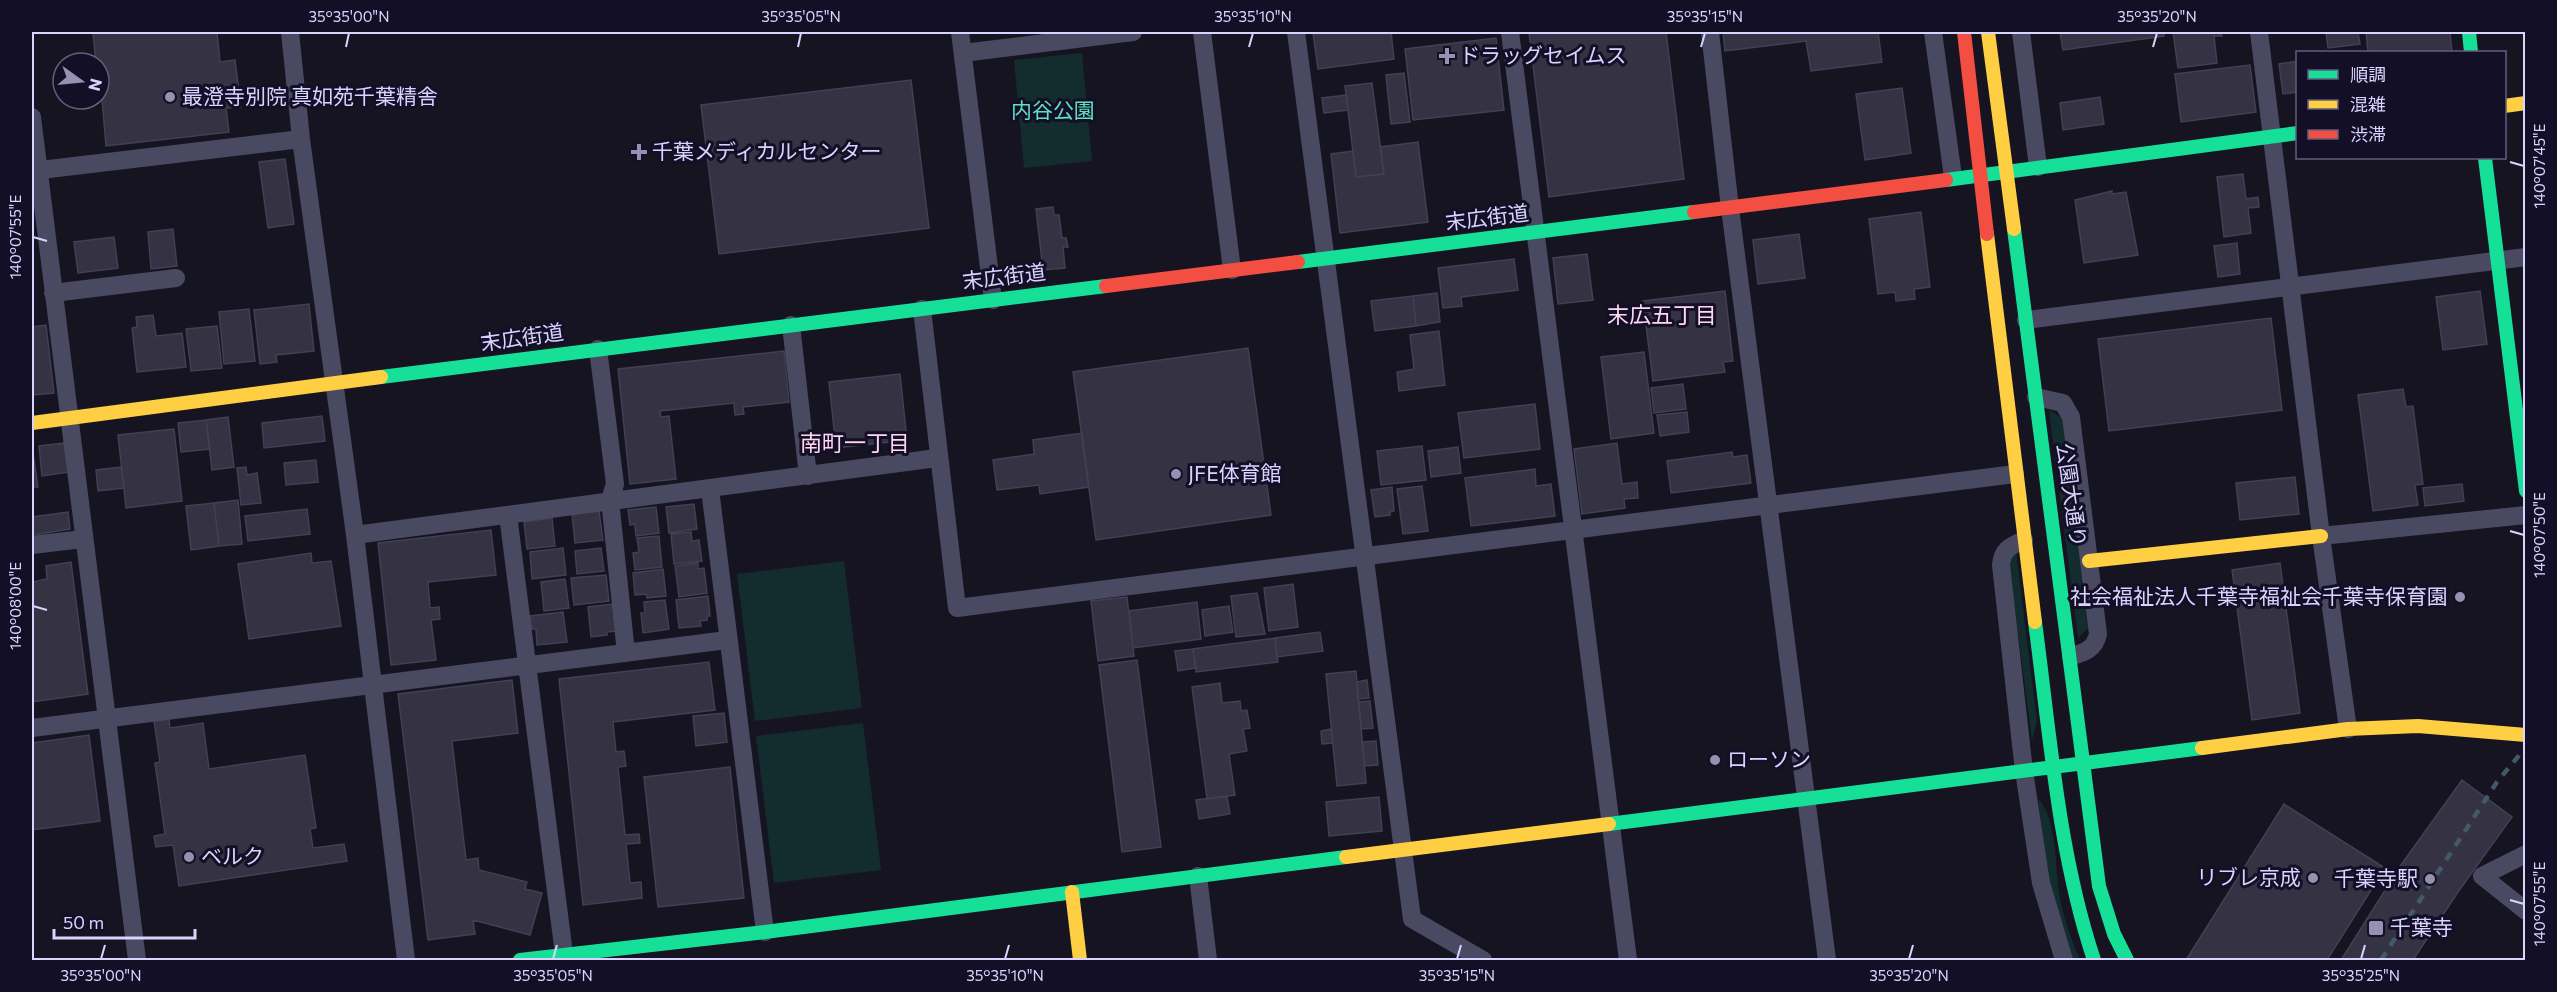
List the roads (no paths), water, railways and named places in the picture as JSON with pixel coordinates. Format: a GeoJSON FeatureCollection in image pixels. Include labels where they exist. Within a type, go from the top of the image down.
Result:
{"type":"FeatureCollection","features":[{"type":"Feature","properties":{"kind":"street"},"geometry":{"type":"LineString","coordinates":[[290,32],[301,139],[355,535],[406,960]]}},
{"type":"Feature","properties":{"kind":"street"},"geometry":{"type":"LineString","coordinates":[[960,32],[993,300]]}},
{"type":"Feature","properties":{"kind":"street"},"geometry":{"type":"LineString","coordinates":[[963,53],[1133,32]]}},
{"type":"Feature","properties":{"kind":"street"},"geometry":{"type":"LineString","coordinates":[[1202,32],[1232,270]]}},
{"type":"Feature","properties":{"kind":"street"},"geometry":{"type":"LineString","coordinates":[[1296,32],[1327,258],[1363,559],[1412,919],[1483,960]]}},
{"type":"Feature","properties":{"kind":"street"},"geometry":{"type":"LineString","coordinates":[[1510,32],[1628,960]]}},
{"type":"Feature","properties":{"kind":"street"},"geometry":{"type":"LineString","coordinates":[[1710,32],[1730,208],[1827,960]]}},
{"type":"Feature","properties":{"kind":"street"},"geometry":{"type":"LineString","coordinates":[[1933,32],[1953,177]]}},
{"type":"Feature","properties":{"kind":"street"},"geometry":{"type":"LineString","coordinates":[[1964,32],[2015,474],[2054,768],[2077,909],[2094,960]]}},
{"type":"Feature","properties":{"kind":"street","name":"公園大通り"},"geometry":{"type":"LineString","coordinates":[[1988,32],[2071,656],[2099,886],[2114,934],[2127,960]]}},
{"type":"Feature","properties":{"kind":"street"},"geometry":{"type":"LineString","coordinates":[[2021,32],[2038,166]]}},
{"type":"Feature","properties":{"kind":"street"},"geometry":{"type":"LineString","coordinates":[[2259,32],[2321,536],[2348,729]]}},
{"type":"Feature","properties":{"kind":"street"},"geometry":{"type":"LineString","coordinates":[[2469,32],[2471,51]]}},
{"type":"Feature","properties":{"kind":"street"},"geometry":{"type":"LineString","coordinates":[[2506,106],[2526,103]]}},
{"type":"Feature","properties":{"kind":"street"},"geometry":{"type":"LineString","coordinates":[[32,117],[35,171],[108,718],[137,960]]}},
{"type":"Feature","properties":{"kind":"street","name":"末広街道"},"geometry":{"type":"LineString","coordinates":[[32,423],[598,349],[1730,208],[2296,133]]}},
{"type":"Feature","properties":{"kind":"street"},"geometry":{"type":"LineString","coordinates":[[35,171],[301,139]]}},
{"type":"Feature","properties":{"kind":"street"},"geometry":{"type":"LineString","coordinates":[[2485,159],[2526,491]]}},
{"type":"Feature","properties":{"kind":"street"},"geometry":{"type":"LineString","coordinates":[[2026,320],[2526,257]]}},
{"type":"Feature","properties":{"kind":"street"},"geometry":{"type":"LineString","coordinates":[[53,293],[176,278]]}},
{"type":"Feature","properties":{"kind":"street"},"geometry":{"type":"LineString","coordinates":[[922,309],[937,458],[957,608],[1363,559],[2015,474]]}},
{"type":"Feature","properties":{"kind":"street"},"geometry":{"type":"LineString","coordinates":[[791,325],[808,476]]}},
{"type":"Feature","properties":{"kind":"street"},"geometry":{"type":"LineString","coordinates":[[598,349],[615,484],[610,500],[626,653]]}},
{"type":"Feature","properties":{"kind":"street"},"geometry":{"type":"LineString","coordinates":[[2036,396],[2063,403],[2071,417],[2097,640],[2088,651],[2071,656]]}},
{"type":"Feature","properties":{"kind":"street"},"geometry":{"type":"LineString","coordinates":[[355,535],[937,458]]}},
{"type":"Feature","properties":{"kind":"street"},"geometry":{"type":"LineString","coordinates":[[710,489],[765,932]]}},
{"type":"Feature","properties":{"kind":"street"},"geometry":{"type":"LineString","coordinates":[[508,515],[564,954]]}},
{"type":"Feature","properties":{"kind":"street"},"geometry":{"type":"LineString","coordinates":[[2089,561],[2526,515]]}},
{"type":"Feature","properties":{"kind":"street"},"geometry":{"type":"LineString","coordinates":[[32,545],[83,539]]}},
{"type":"Feature","properties":{"kind":"street"},"geometry":{"type":"LineString","coordinates":[[2024,540],[2008,547],[2004,552],[2001,565],[2025,771],[2042,883],[2064,960]]}},
{"type":"Feature","properties":{"kind":"street"},"geometry":{"type":"LineString","coordinates":[[32,728],[727,640]]}},
{"type":"Feature","properties":{"kind":"street"},"geometry":{"type":"LineString","coordinates":[[520,960],[765,932],[2348,729],[2418,726],[2526,735]]}},
{"type":"Feature","properties":{"kind":"street"},"geometry":{"type":"LineString","coordinates":[[2526,854],[2482,876],[2526,911]]}},
{"type":"Feature","properties":{"kind":"street"},"geometry":{"type":"LineString","coordinates":[[1198,876],[1208,960]]}},
{"type":"Feature","properties":{"kind":"street"},"geometry":{"type":"LineString","coordinates":[[1072,892],[1080,960]]}},
{"type":"Feature","properties":{"kind":"railway"},"geometry":{"type":"LineString","coordinates":[[2381,960],[2497,782],[2526,747]]}},
{"type":"Feature","properties":{"kind":"place","name":"ドラッグセイムス"},"geometry":{"type":"Point","coordinates":[1447,56]}},
{"type":"Feature","properties":{"kind":"place","name":"最澄寺別院 真如苑千葉精舎"},"geometry":{"type":"Point","coordinates":[170,97]}},
{"type":"Feature","properties":{"kind":"place","name":"千葉メディカルセンター"},"geometry":{"type":"Point","coordinates":[639,152]}},
{"type":"Feature","properties":{"kind":"place","name":"JFE体育館"},"geometry":{"type":"Point","coordinates":[1176,474]}},
{"type":"Feature","properties":{"kind":"place","name":"社会福祉法人千葉寺福祉会千葉寺保育園"},"geometry":{"type":"Point","coordinates":[2460,597]}},
{"type":"Feature","properties":{"kind":"place","name":"ローソン"},"geometry":{"type":"Point","coordinates":[1715,760]}},
{"type":"Feature","properties":{"kind":"place","name":"ベルク"},"geometry":{"type":"Point","coordinates":[189,857]}},
{"type":"Feature","properties":{"kind":"place","name":"リブレ京成"},"geometry":{"type":"Point","coordinates":[2313,878]}},
{"type":"Feature","properties":{"kind":"place","name":"千葉寺駅"},"geometry":{"type":"Point","coordinates":[2430,879]}},
{"type":"Feature","properties":{"kind":"place","name":"千葉寺"},"geometry":{"type":"Point","coordinates":[2376,928]}},
{"type":"Feature","properties":{"kind":"district","name":"末広五丁目"},"geometry":{"type":"Point","coordinates":[1662,315]}},
{"type":"Feature","properties":{"kind":"district","name":"南町一丁目"},"geometry":{"type":"Point","coordinates":[855,443]}},
{"type":"Feature","properties":{"kind":"park label","name":"内谷公園"},"geometry":{"type":"Point","coordinates":[1053,111]}}]}
